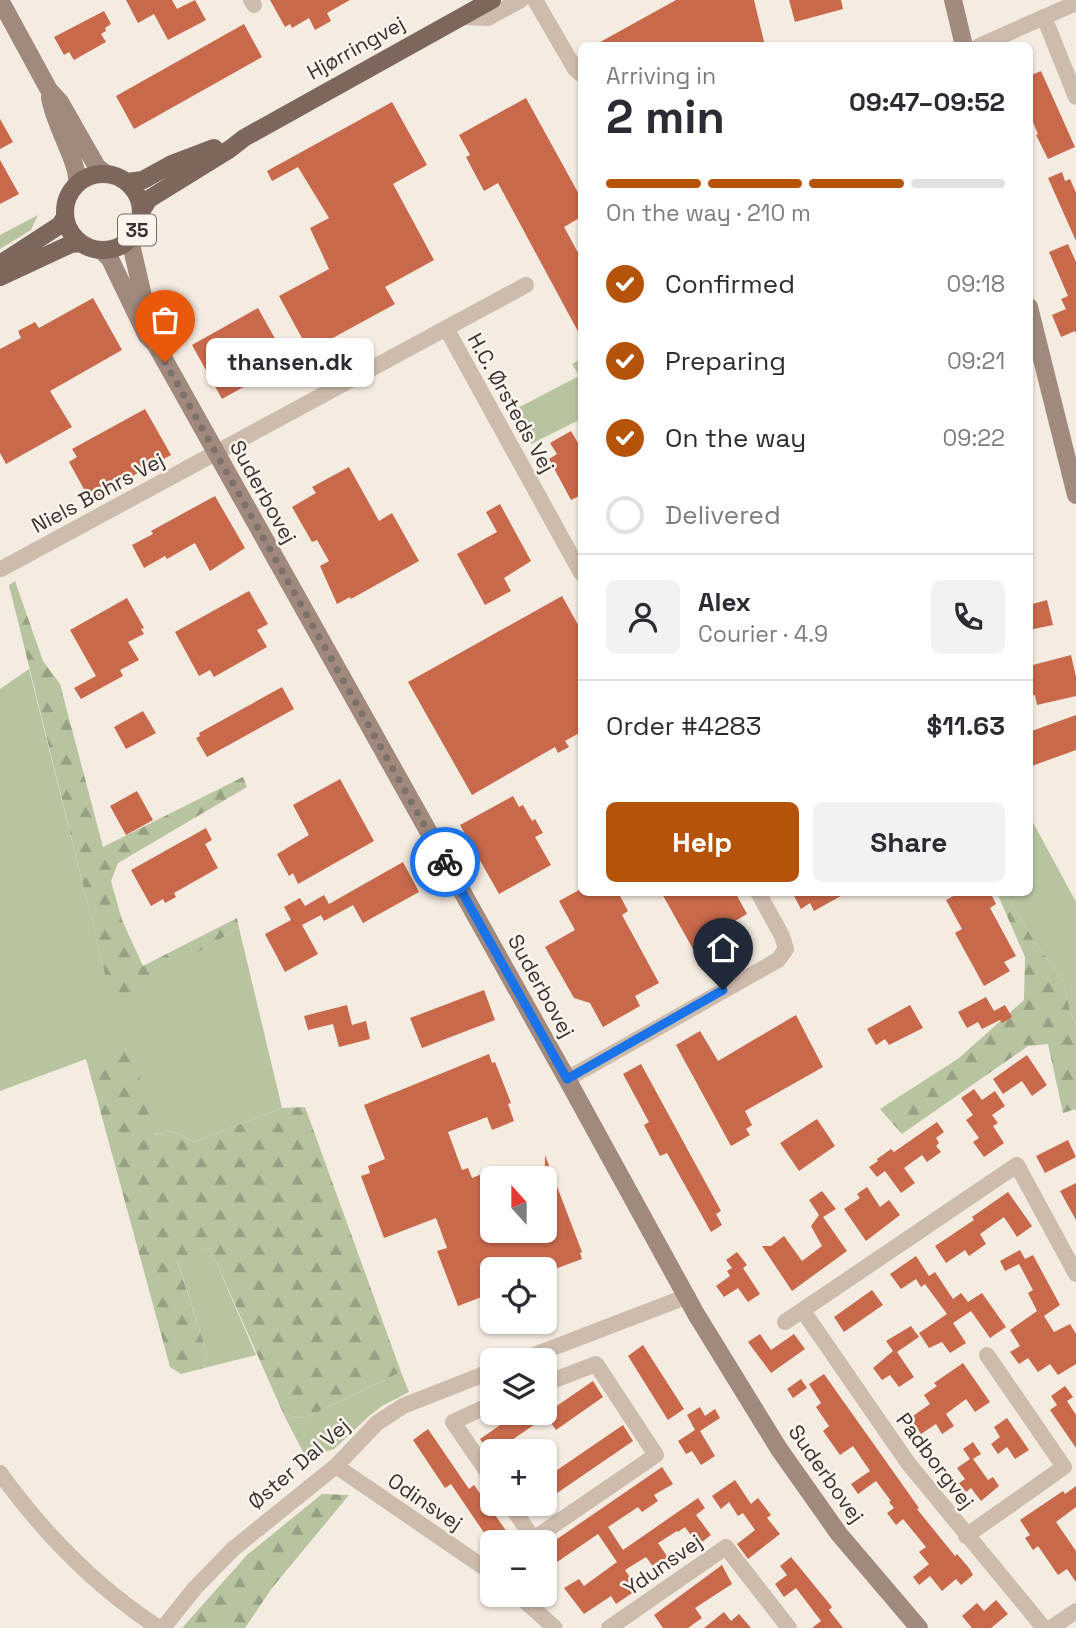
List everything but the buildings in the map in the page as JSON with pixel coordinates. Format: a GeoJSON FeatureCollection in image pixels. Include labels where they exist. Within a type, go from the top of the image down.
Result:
{"type":"FeatureCollection","features":[{"type":"Feature","properties":{"kind":"main road","name":"Hjørringvej"},"geometry":{"type":"LineString","coordinates":[[142,210],[149,200],[244,138],[492,0]]}},
{"type":"Feature","properties":{"kind":"main road","name":"Hjørringvej"},"geometry":{"type":"LineString","coordinates":[[127,182],[143,180],[172,164],[226,141],[244,138]]}},
{"type":"Feature","properties":{"kind":"main road"},"geometry":{"type":"LineString","coordinates":[[80,243],[68,227],[65,217],[69,194],[77,184],[95,174],[117,176],[127,182]]}},
{"type":"Feature","properties":{"kind":"main road","name":"35"},"geometry":{"type":"LineString","coordinates":[[80,243],[101,250],[121,246],[130,240],[141,221],[142,210],[140,199],[127,182]]}},
{"type":"Feature","properties":{"kind":"main road"},"geometry":{"type":"LineString","coordinates":[[0,264],[60,225],[65,217]]}},
{"type":"Feature","properties":{"kind":"main road"},"geometry":{"type":"LineString","coordinates":[[0,277],[71,244],[80,243]]}},
{"type":"Feature","properties":{"kind":"street"},"geometry":{"type":"LineString","coordinates":[[0,0],[50,90],[60,102],[97,167],[105,173]]}},
{"type":"Feature","properties":{"kind":"street"},"geometry":{"type":"LineString","coordinates":[[462,17],[488,18],[521,0]]}},
{"type":"Feature","properties":{"kind":"street"},"geometry":{"type":"LineString","coordinates":[[535,0],[578,72]]}},
{"type":"Feature","properties":{"kind":"street"},"geometry":{"type":"LineString","coordinates":[[953,0],[963,42]]}},
{"type":"Feature","properties":{"kind":"street"},"geometry":{"type":"LineString","coordinates":[[988,42],[1076,3]]}},
{"type":"Feature","properties":{"kind":"street"},"geometry":{"type":"LineString","coordinates":[[1044,17],[1076,97]]}},
{"type":"Feature","properties":{"kind":"street"},"geometry":{"type":"LineString","coordinates":[[50,90],[51,107],[78,174],[77,184]]}},
{"type":"Feature","properties":{"kind":"street","name":"Suderbovej"},"geometry":{"type":"LineString","coordinates":[[130,240],[143,296],[155,330],[156,345]]}},
{"type":"Feature","properties":{"kind":"street","name":"Suderbovej"},"geometry":{"type":"LineString","coordinates":[[101,250],[110,259],[147,335],[156,345],[696,1314],[779,1449],[839,1534],[919,1628]]}},
{"type":"Feature","properties":{"kind":"street","name":"H.C. Ørsteds Vej"},"geometry":{"type":"LineString","coordinates":[[215,453],[526,285]]}},
{"type":"Feature","properties":{"kind":"street"},"geometry":{"type":"LineString","coordinates":[[1033,322],[1073,468],[1076,495]]}},
{"type":"Feature","properties":{"kind":"street","name":"H.C. Ørsteds Vej"},"geometry":{"type":"LineString","coordinates":[[446,328],[578,568]]}},
{"type":"Feature","properties":{"kind":"street","name":"Niels Bohrs Vej"},"geometry":{"type":"LineString","coordinates":[[1,569],[215,453]]}},
{"type":"Feature","properties":{"kind":"street"},"geometry":{"type":"LineString","coordinates":[[567,1079],[778,960],[786,949],[760,896]]}},
{"type":"Feature","properties":{"kind":"street"},"geometry":{"type":"LineString","coordinates":[[785,1322],[1017,1165],[1076,1274]]}},
{"type":"Feature","properties":{"kind":"street"},"geometry":{"type":"LineString","coordinates":[[552,1348],[688,1296]]}},
{"type":"Feature","properties":{"kind":"street","name":"Padborgvej"},"geometry":{"type":"LineString","coordinates":[[803,1311],[908,1463],[1044,1628]]}},
{"type":"Feature","properties":{"kind":"street"},"geometry":{"type":"LineString","coordinates":[[966,1536],[1063,1467],[987,1355]]}},
{"type":"Feature","properties":{"kind":"street"},"geometry":{"type":"LineString","coordinates":[[546,1530],[656,1455],[596,1364],[557,1379]]}},
{"type":"Feature","properties":{"kind":"street","name":"Øster Dal Vej"},"geometry":{"type":"LineString","coordinates":[[161,1628],[233,1549],[336,1465],[377,1423],[403,1406],[480,1376]]}},
{"type":"Feature","properties":{"kind":"street"},"geometry":{"type":"LineString","coordinates":[[480,1410],[453,1422],[480,1461]]}},
{"type":"Feature","properties":{"kind":"street","name":"Odinsvej"},"geometry":{"type":"LineString","coordinates":[[336,1465],[480,1565]]}},
{"type":"Feature","properties":{"kind":"street"},"geometry":{"type":"LineString","coordinates":[[0,1473],[46,1532],[135,1612],[161,1628]]}},
{"type":"Feature","properties":{"kind":"street","name":"Ydunsvej"},"geometry":{"type":"LineString","coordinates":[[609,1628],[726,1547],[789,1628]]}},
{"type":"Feature","properties":{"kind":"street"},"geometry":{"type":"LineString","coordinates":[[532,1607],[555,1628]]}},
{"type":"Feature","properties":{"kind":"street"},"geometry":{"type":"LineString","coordinates":[[1051,1628],[1076,1611]]}},
{"type":"Feature","properties":{"kind":"green space"},"geometry":{"type":"Polygon","coordinates":[[[38,215],[31,230],[0,249],[0,235],[38,215]]]}},
{"type":"Feature","properties":{"kind":"green space"},"geometry":{"type":"Polygon","coordinates":[[[578,361],[578,374],[572,364],[578,361]]]}},
{"type":"Feature","properties":{"kind":"green space"},"geometry":{"type":"Polygon","coordinates":[[[578,377],[578,420],[531,444],[512,411],[578,377]]]}},
{"type":"Feature","properties":{"kind":"green space"},"geometry":{"type":"Polygon","coordinates":[[[15,581],[43,661],[60,684],[103,847],[243,777],[247,787],[118,863],[111,881],[122,920],[143,966],[237,918],[239,928],[112,1003],[9,585],[15,581]]]}},
{"type":"Feature","properties":{"kind":"green space"},"geometry":{"type":"Polygon","coordinates":[[[29,669],[112,1002],[239,928],[282,1108],[194,1142],[172,1131],[153,1135],[133,1052],[96,1067],[96,1095],[86,1059],[0,1091],[0,689],[29,669]]]}},
{"type":"Feature","properties":{"kind":"green space"},"geometry":{"type":"Polygon","coordinates":[[[1033,822],[1076,902],[1076,1026],[1064,982],[1036,944],[1007,896],[1033,896],[1033,822]]]}},
{"type":"Feature","properties":{"kind":"green space"},"geometry":{"type":"Polygon","coordinates":[[[998,896],[1007,896],[1036,944],[1064,982],[1076,1026],[1076,1109],[1063,1113],[1048,1044],[1028,1046],[902,1134],[880,1109],[959,1058],[1024,1000],[1025,957],[998,896]]]}},
{"type":"Feature","properties":{"kind":"green space"},"geometry":{"type":"Polygon","coordinates":[[[120,1049],[133,1051],[154,1135],[172,1131],[194,1142],[282,1108],[305,1107],[401,1372],[305,1418],[284,1415],[210,1248],[177,1260],[207,1353],[204,1368],[181,1374],[170,1367],[96,1095],[96,1067],[103,1052],[120,1049]]]}},
{"type":"Feature","properties":{"kind":"green space"},"geometry":{"type":"Polygon","coordinates":[[[210,1248],[256,1355],[204,1368],[207,1353],[177,1259],[210,1248]]]}},
{"type":"Feature","properties":{"kind":"green space"},"geometry":{"type":"Polygon","coordinates":[[[401,1372],[409,1392],[382,1406],[334,1449],[324,1452],[312,1450],[305,1456],[284,1415],[305,1418],[401,1372]]]}},
{"type":"Feature","properties":{"kind":"green space"},"geometry":{"type":"Polygon","coordinates":[[[322,1494],[349,1495],[272,1588],[245,1628],[182,1628],[247,1555],[322,1494]]]}},
{"type":"Feature","properties":{"kind":"way so far"},"geometry":{"type":"LineString","coordinates":[[165,362],[445,862]]}},
{"type":"Feature","properties":{"kind":"place","name":"thansen.dk"},"geometry":{"type":"Point","coordinates":[165,362]}},
{"type":"Feature","properties":{"kind":"route"},"geometry":{"type":"LineString","coordinates":[[445,862],[567,1079],[723,990]]}}]}
